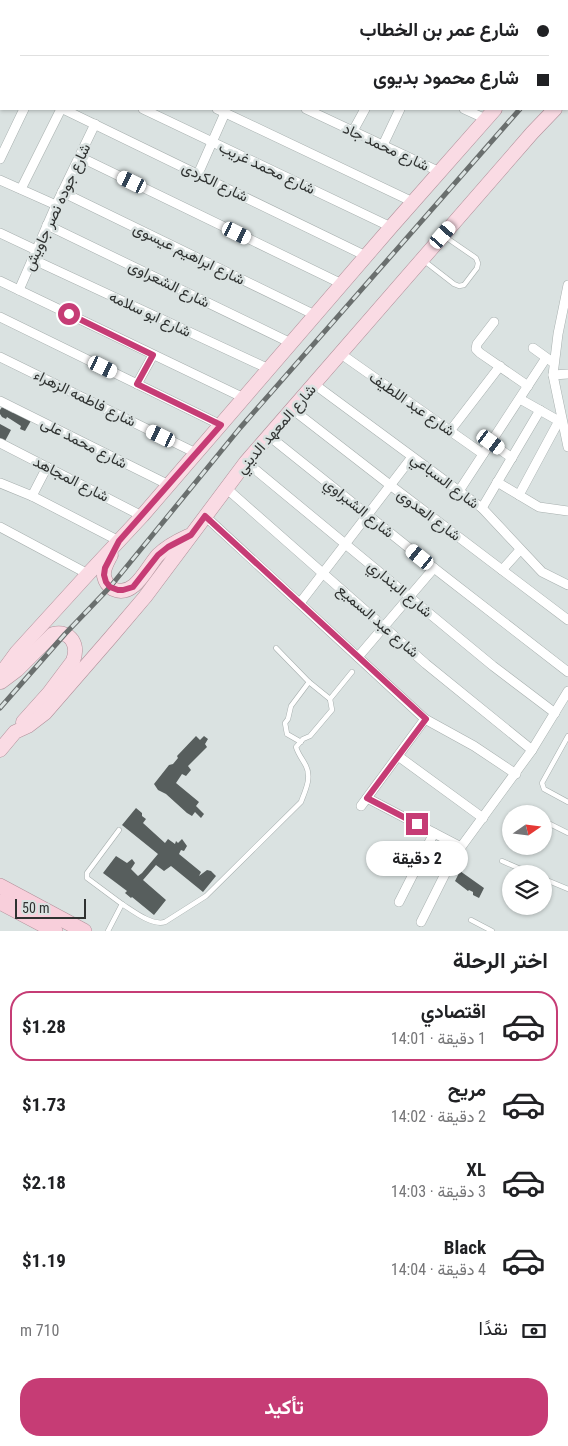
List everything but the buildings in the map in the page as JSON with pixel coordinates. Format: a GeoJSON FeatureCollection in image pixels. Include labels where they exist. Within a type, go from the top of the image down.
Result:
{"type":"FeatureCollection","features":[{"type":"Feature","properties":{"kind":"highway"},"geometry":{"type":"LineString","coordinates":[[0,886],[84,931]]}},
{"type":"Feature","properties":{"kind":"highway"},"geometry":{"type":"LineString","coordinates":[[0,890],[76,931]]}},
{"type":"Feature","properties":{"kind":"highway"},"geometry":{"type":"LineString","coordinates":[[0,896],[64,931]]}},
{"type":"Feature","properties":{"kind":"highway"},"geometry":{"type":"LineString","coordinates":[[0,902],[55,931]]}},
{"type":"Feature","properties":{"kind":"main road","name":"شارع المعهد الديني"},"geometry":{"type":"LineString","coordinates":[[0,750],[15,732],[28,726],[45,713],[146,596],[246,462],[554,110]]}},
{"type":"Feature","properties":{"kind":"main road"},"geometry":{"type":"LineString","coordinates":[[0,675],[18,652],[142,516],[491,114]]}},
{"type":"Feature","properties":{"kind":"main road"},"geometry":{"type":"LineString","coordinates":[[119,541],[105,568],[104,575],[110,587],[123,590],[133,587],[158,555],[168,547],[191,535]]}},
{"type":"Feature","properties":{"kind":"main road"},"geometry":{"type":"LineString","coordinates":[[0,683],[17,670],[53,634],[65,634],[74,642],[76,649],[73,661],[49,693],[15,732]]}},
{"type":"Feature","properties":{"kind":"street"},"geometry":{"type":"LineString","coordinates":[[0,159],[24,110]]}},
{"type":"Feature","properties":{"kind":"street"},"geometry":{"type":"LineString","coordinates":[[21,189],[61,110]]}},
{"type":"Feature","properties":{"kind":"street","name":"شارع الكردى"},"geometry":{"type":"LineString","coordinates":[[64,110],[366,256]]}},
{"type":"Feature","properties":{"kind":"street","name":"شارع محمد غريب"},"geometry":{"type":"LineString","coordinates":[[145,110],[391,227]]}},
{"type":"Feature","properties":{"kind":"street","name":"شارع محمد جاد"},"geometry":{"type":"LineString","coordinates":[[311,110],[325,113],[353,131],[440,172]]}},
{"type":"Feature","properties":{"kind":"street"},"geometry":{"type":"LineString","coordinates":[[353,131],[364,110]]}},
{"type":"Feature","properties":{"kind":"street"},"geometry":{"type":"LineString","coordinates":[[383,145],[400,110]]}},
{"type":"Feature","properties":{"kind":"street"},"geometry":{"type":"LineString","coordinates":[[469,110],[491,114]]}},
{"type":"Feature","properties":{"kind":"street"},"geometry":{"type":"LineString","coordinates":[[198,174],[212,142],[221,111],[413,202]]}},
{"type":"Feature","properties":{"kind":"street","name":"شارع جوده نصر جاويش"},"geometry":{"type":"LineString","coordinates":[[19,290],[56,205],[95,124]]}},
{"type":"Feature","properties":{"kind":"street"},"geometry":{"type":"LineString","coordinates":[[80,157],[342,284]]}},
{"type":"Feature","properties":{"kind":"street"},"geometry":{"type":"LineString","coordinates":[[0,180],[56,205]]}},
{"type":"Feature","properties":{"kind":"street","name":"شارع ابراهيم عيسوى"},"geometry":{"type":"LineString","coordinates":[[62,192],[315,315]]}},
{"type":"Feature","properties":{"kind":"street","name":"شارع الشعراوى"},"geometry":{"type":"LineString","coordinates":[[47,225],[291,343]]}},
{"type":"Feature","properties":{"kind":"street"},"geometry":{"type":"LineString","coordinates":[[0,233],[36,250]]}},
{"type":"Feature","properties":{"kind":"street","name":"شارع ابو سلامه"},"geometry":{"type":"LineString","coordinates":[[32,259],[268,369]]}},
{"type":"Feature","properties":{"kind":"street"},"geometry":{"type":"LineString","coordinates":[[0,282],[244,398]]}},
{"type":"Feature","properties":{"kind":"street"},"geometry":{"type":"LineString","coordinates":[[459,491],[528,386],[550,360],[558,334],[568,285]]}},
{"type":"Feature","properties":{"kind":"street"},"geometry":{"type":"LineString","coordinates":[[0,317],[221,425]]}},
{"type":"Feature","properties":{"kind":"street"},"geometry":{"type":"LineString","coordinates":[[494,322],[477,344],[476,349],[528,386]]}},
{"type":"Feature","properties":{"kind":"street"},"geometry":{"type":"LineString","coordinates":[[533,348],[550,360],[560,419],[568,447]]}},
{"type":"Feature","properties":{"kind":"street","name":"شارع عبد اللطيف"},"geometry":{"type":"LineString","coordinates":[[341,354],[483,454]]}},
{"type":"Feature","properties":{"kind":"street"},"geometry":{"type":"LineString","coordinates":[[137,384],[153,355]]}},
{"type":"Feature","properties":{"kind":"street","name":"شارع فاطمه الزهراء"},"geometry":{"type":"LineString","coordinates":[[0,357],[196,453]]}},
{"type":"Feature","properties":{"kind":"street"},"geometry":{"type":"LineString","coordinates":[[450,431],[500,366]]}},
{"type":"Feature","properties":{"kind":"street"},"geometry":{"type":"LineString","coordinates":[[553,375],[568,374]]}},
{"type":"Feature","properties":{"kind":"street","name":"شارع السباعي"},"geometry":{"type":"LineString","coordinates":[[314,384],[482,508],[542,572],[568,586]]}},
{"type":"Feature","properties":{"kind":"street"},"geometry":{"type":"LineString","coordinates":[[520,398],[560,419]]}},
{"type":"Feature","properties":{"kind":"street","name":"شارع محمد على"},"geometry":{"type":"LineString","coordinates":[[0,401],[168,485]]}},
{"type":"Feature","properties":{"kind":"street","name":"شارع العدوى"},"geometry":{"type":"LineString","coordinates":[[292,409],[568,620]]}},
{"type":"Feature","properties":{"kind":"street"},"geometry":{"type":"LineString","coordinates":[[482,508],[540,410]]}},
{"type":"Feature","properties":{"kind":"street"},"geometry":{"type":"LineString","coordinates":[[520,495],[560,419]]}},
{"type":"Feature","properties":{"kind":"street","name":"شارع الشبراوي"},"geometry":{"type":"LineString","coordinates":[[269,436],[568,672]]}},
{"type":"Feature","properties":{"kind":"street"},"geometry":{"type":"LineString","coordinates":[[491,442],[512,458]]}},
{"type":"Feature","properties":{"kind":"street","name":"شارع المجاهد"},"geometry":{"type":"LineString","coordinates":[[0,443],[142,516]]}},
{"type":"Feature","properties":{"kind":"street"},"geometry":{"type":"LineString","coordinates":[[300,603],[412,456]]}},
{"type":"Feature","properties":{"kind":"street","name":"شارع البنداري"},"geometry":{"type":"LineString","coordinates":[[246,462],[493,666],[555,713]]}},
{"type":"Feature","properties":{"kind":"street"},"geometry":{"type":"LineString","coordinates":[[32,496],[47,467]]}},
{"type":"Feature","properties":{"kind":"street"},"geometry":{"type":"LineString","coordinates":[[497,482],[539,507],[568,512]]}},
{"type":"Feature","properties":{"kind":"street"},"geometry":{"type":"LineString","coordinates":[[0,483],[32,496],[119,541]]}},
{"type":"Feature","properties":{"kind":"street","name":"شارع عبد السميع"},"geometry":{"type":"LineString","coordinates":[[226,488],[426,664],[532,750]]}},
{"type":"Feature","properties":{"kind":"street"},"geometry":{"type":"LineString","coordinates":[[205,516],[426,719],[474,746],[516,774]]}},
{"type":"Feature","properties":{"kind":"street"},"geometry":{"type":"LineString","coordinates":[[0,527],[88,574]]}},
{"type":"Feature","properties":{"kind":"street"},"geometry":{"type":"LineString","coordinates":[[502,570],[520,550]]}},
{"type":"Feature","properties":{"kind":"street"},"geometry":{"type":"LineString","coordinates":[[358,657],[434,568]]}},
{"type":"Feature","properties":{"kind":"street"},"geometry":{"type":"LineString","coordinates":[[421,922],[449,866],[461,847],[516,774],[568,691]]}},
{"type":"Feature","properties":{"kind":"street"},"geometry":{"type":"LineString","coordinates":[[361,806],[426,719]]}},
{"type":"Feature","properties":{"kind":"street"},"geometry":{"type":"LineString","coordinates":[[398,756],[484,818]]}},
{"type":"Feature","properties":{"kind":"street"},"geometry":{"type":"LineString","coordinates":[[367,798],[461,847]]}},
{"type":"Feature","properties":{"kind":"street"},"geometry":{"type":"LineString","coordinates":[[399,902],[434,833]]}},
{"type":"Feature","properties":{"kind":"lane"},"geometry":{"type":"LineString","coordinates":[[422,259],[454,284],[464,285],[477,268],[476,258],[443,235]]}},
{"type":"Feature","properties":{"kind":"lane"},"geometry":{"type":"LineString","coordinates":[[119,830],[87,873],[87,878],[122,904],[160,924],[206,896],[301,802],[309,775],[296,749],[305,737],[310,736],[332,710],[330,699],[309,682],[276,648]]}},
{"type":"Feature","properties":{"kind":"lane"},"geometry":{"type":"LineString","coordinates":[[330,699],[352,672]]}},
{"type":"Feature","properties":{"kind":"lane"},"geometry":{"type":"LineString","coordinates":[[301,742],[287,734],[285,723],[291,706],[309,682]]}},
{"type":"Feature","properties":{"kind":"lane"},"geometry":{"type":"LineString","coordinates":[[568,736],[542,782],[544,789],[568,802]]}},
{"type":"Feature","properties":{"kind":"lane"},"geometry":{"type":"LineString","coordinates":[[552,825],[568,832]]}},
{"type":"Feature","properties":{"kind":"lane"},"geometry":{"type":"LineString","coordinates":[[502,861],[511,865]]}},
{"type":"Feature","properties":{"kind":"lane"},"geometry":{"type":"LineString","coordinates":[[552,882],[568,889]]}},
{"type":"Feature","properties":{"kind":"lane"},"geometry":{"type":"LineString","coordinates":[[108,931],[122,904]]}},
{"type":"Feature","properties":{"kind":"lane"},"geometry":{"type":"LineString","coordinates":[[471,920],[492,931]]}},
{"type":"Feature","properties":{"kind":"railway"},"geometry":{"type":"LineString","coordinates":[[0,708],[65,634],[110,587],[240,428],[519,110]]}},
{"type":"Feature","properties":{"kind":"route"},"geometry":{"type":"LineString","coordinates":[[69,314],[153,355],[137,384],[221,425],[119,541],[105,568],[106,582],[110,587],[118,590],[133,587],[158,555],[179,540],[191,535],[205,516],[426,719],[367,798],[417,824]]}}]}
